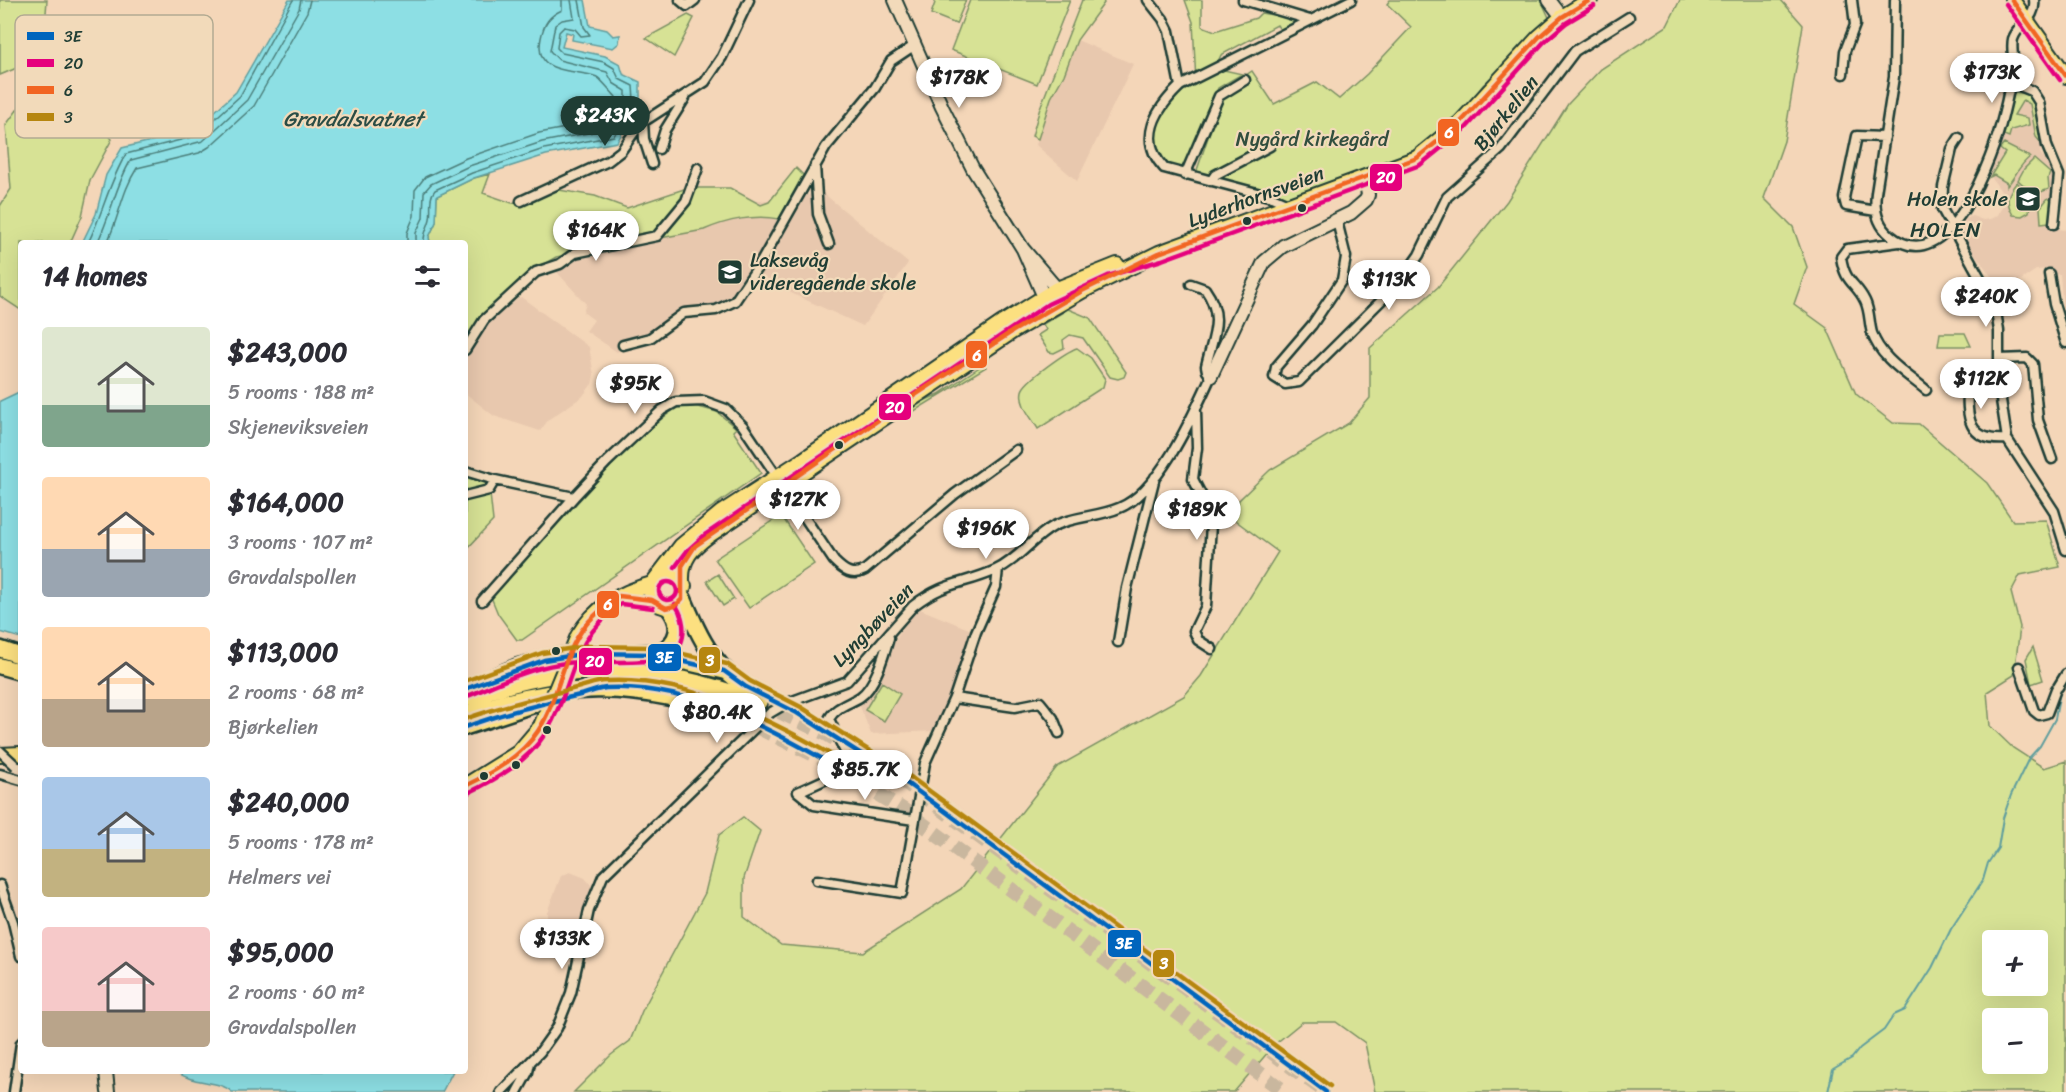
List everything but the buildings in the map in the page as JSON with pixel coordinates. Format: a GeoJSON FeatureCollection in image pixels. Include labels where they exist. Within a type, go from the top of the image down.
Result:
{"type":"FeatureCollection","features":[{"type":"Feature","properties":{"kind":"highway"},"geometry":{"type":"LineString","coordinates":[[468,698],[538,676],[612,670],[676,676],[759,698],[724,670],[699,636],[683,598]]}},
{"type":"Feature","properties":{"kind":"highway"},"geometry":{"type":"LineString","coordinates":[[651,654],[665,649],[676,635],[678,625],[669,608]]}},
{"type":"Feature","properties":{"kind":"highway"},"geometry":{"type":"LineString","coordinates":[[0,649],[18,655]]}},
{"type":"Feature","properties":{"kind":"highway"},"geometry":{"type":"LineString","coordinates":[[468,687],[517,667],[558,656],[606,652],[651,654],[724,670]]}},
{"type":"Feature","properties":{"kind":"highway"},"geometry":{"type":"LineString","coordinates":[[0,666],[18,671]]}},
{"type":"Feature","properties":{"kind":"highway"},"geometry":{"type":"LineString","coordinates":[[468,714],[539,693],[605,688],[664,695],[737,717]]}},
{"type":"Feature","properties":{"kind":"highway"},"geometry":{"type":"LineString","coordinates":[[468,726],[547,701],[605,688]]}},
{"type":"Feature","properties":{"kind":"main road"},"geometry":{"type":"LineString","coordinates":[[895,0],[973,169],[1023,249],[1057,289],[1058,304]]}},
{"type":"Feature","properties":{"kind":"main road"},"geometry":{"type":"LineString","coordinates":[[1549,0],[1562,17]]}},
{"type":"Feature","properties":{"kind":"main road","name":"Lyderhornsveien"},"geometry":{"type":"LineString","coordinates":[[681,581],[683,561],[695,546],[779,481],[1044,297],[1057,289],[1106,269],[1159,254],[1417,158],[1460,123],[1539,37],[1562,17],[1590,0]]}},
{"type":"Feature","properties":{"kind":"main road"},"geometry":{"type":"LineString","coordinates":[[2012,0],[2066,76]]}},
{"type":"Feature","properties":{"kind":"main road","name":"Lyngbøveien"},"geometry":{"type":"LineString","coordinates":[[1211,376],[1264,262],[1283,246],[1337,221],[1366,200],[1368,189],[1365,178]]}},
{"type":"Feature","properties":{"kind":"main road"},"geometry":{"type":"LineString","coordinates":[[1023,249],[1044,297],[1058,304]]}},
{"type":"Feature","properties":{"kind":"main road","name":"Lyderhornsveien"},"geometry":{"type":"LineString","coordinates":[[656,580],[681,546],[701,528],[1058,304],[1159,254]]}},
{"type":"Feature","properties":{"kind":"main road"},"geometry":{"type":"LineString","coordinates":[[468,784],[518,753],[541,726],[578,636],[594,614],[619,596],[672,574],[684,586],[680,603],[669,608],[654,601],[619,596]]}},
{"type":"Feature","properties":{"kind":"main road"},"geometry":{"type":"LineString","coordinates":[[654,601],[651,593],[656,580]]}},
{"type":"Feature","properties":{"kind":"main road"},"geometry":{"type":"LineString","coordinates":[[0,753],[18,763]]}},
{"type":"Feature","properties":{"kind":"main road"},"geometry":{"type":"LineString","coordinates":[[106,1074],[108,1092]]}},
{"type":"Feature","properties":{"kind":"street"},"geometry":{"type":"LineString","coordinates":[[680,0],[689,6],[695,0]]}},
{"type":"Feature","properties":{"kind":"street"},"geometry":{"type":"LineString","coordinates":[[521,201],[608,161],[621,151],[643,122],[705,82],[713,72],[749,0]]}},
{"type":"Feature","properties":{"kind":"street"},"geometry":{"type":"LineString","coordinates":[[1148,0],[1169,31],[1180,86]]}},
{"type":"Feature","properties":{"kind":"street"},"geometry":{"type":"LineString","coordinates":[[1243,0],[1310,20]]}},
{"type":"Feature","properties":{"kind":"street"},"geometry":{"type":"LineString","coordinates":[[1290,205],[1164,168],[1152,152],[1150,140],[1156,114],[1163,102],[1180,86],[1351,0]]}},
{"type":"Feature","properties":{"kind":"street"},"geometry":{"type":"LineString","coordinates":[[1843,74],[1845,51],[1855,25],[1852,0]]}},
{"type":"Feature","properties":{"kind":"street"},"geometry":{"type":"LineString","coordinates":[[1895,0],[1894,77],[1876,211],[1885,231],[1900,242]]}},
{"type":"Feature","properties":{"kind":"street"},"geometry":{"type":"LineString","coordinates":[[1926,390],[1881,349],[1872,333],[1864,299],[1849,282],[1841,257],[1847,249],[1878,243],[1928,243],[1951,227],[1968,203],[1989,160],[2003,116],[2010,82],[2014,36],[2033,12],[2034,0]]}},
{"type":"Feature","properties":{"kind":"street","name":"Bjørkelien"},"geometry":{"type":"LineString","coordinates":[[1337,221],[1346,257],[1342,280],[1312,325],[1276,367],[1274,377],[1285,384],[1299,382],[1399,283],[1419,255],[1447,197],[1501,149],[1575,51],[1629,17]]}},
{"type":"Feature","properties":{"kind":"street"},"geometry":{"type":"LineString","coordinates":[[623,345],[650,338],[684,313],[716,310],[735,301],[760,262],[815,164],[875,88],[891,61],[915,45]]}},
{"type":"Feature","properties":{"kind":"street"},"geometry":{"type":"LineString","coordinates":[[1185,175],[1219,96],[1245,80]]}},
{"type":"Feature","properties":{"kind":"street"},"geometry":{"type":"LineString","coordinates":[[2010,82],[2032,91],[2039,102],[2047,146],[2059,175],[2054,224]]}},
{"type":"Feature","properties":{"kind":"street"},"geometry":{"type":"LineString","coordinates":[[659,149],[665,130],[687,95]]}},
{"type":"Feature","properties":{"kind":"street"},"geometry":{"type":"LineString","coordinates":[[643,122],[644,139],[652,164]]}},
{"type":"Feature","properties":{"kind":"street"},"geometry":{"type":"LineString","coordinates":[[1876,211],[1846,206],[1844,198],[1857,136],[1885,137]]}},
{"type":"Feature","properties":{"kind":"street"},"geometry":{"type":"LineString","coordinates":[[1959,138],[1952,149],[1941,200],[1945,217],[1995,305],[1999,331],[1999,387],[2007,439],[2054,511],[2066,550]]}},
{"type":"Feature","properties":{"kind":"street"},"geometry":{"type":"LineString","coordinates":[[1211,181],[1215,175],[1270,146]]}},
{"type":"Feature","properties":{"kind":"street"},"geometry":{"type":"LineString","coordinates":[[815,164],[818,214],[829,244]]}},
{"type":"Feature","properties":{"kind":"street"},"geometry":{"type":"LineString","coordinates":[[468,345],[484,320],[536,272],[553,267],[581,251],[657,236],[686,201],[698,168]]}},
{"type":"Feature","properties":{"kind":"street"},"geometry":{"type":"LineString","coordinates":[[1878,243],[1885,231]]}},
{"type":"Feature","properties":{"kind":"street"},"geometry":{"type":"LineString","coordinates":[[2049,274],[2054,304],[2066,343]]}},
{"type":"Feature","properties":{"kind":"street","name":"Lyngbøveien"},"geometry":{"type":"LineString","coordinates":[[501,1092],[549,1042],[565,1011],[589,910],[603,876],[770,713],[787,703],[847,681],[913,606],[932,592],[951,583],[998,570],[1054,526],[1122,508],[1142,491],[1184,434],[1211,376],[1206,366],[1216,325],[1216,310],[1205,289],[1191,284]]}},
{"type":"Feature","properties":{"kind":"street"},"geometry":{"type":"LineString","coordinates":[[1999,359],[2027,358],[2033,363],[2038,420],[2052,459]]}},
{"type":"Feature","properties":{"kind":"street"},"geometry":{"type":"LineString","coordinates":[[1968,375],[1968,413],[1972,427],[1988,440],[2007,439]]}},
{"type":"Feature","properties":{"kind":"street"},"geometry":{"type":"LineString","coordinates":[[482,601],[574,497],[650,419],[672,403],[691,400],[717,405],[734,416],[834,561],[847,572],[860,573],[955,494],[1016,450]]}},
{"type":"Feature","properties":{"kind":"street","name":"Lyngbøveien"},"geometry":{"type":"LineString","coordinates":[[1196,411],[1197,448],[1193,479],[1210,512],[1211,524],[1206,606],[1194,631],[1198,640],[1212,649]]}},
{"type":"Feature","properties":{"kind":"street"},"geometry":{"type":"LineString","coordinates":[[468,472],[574,497]]}},
{"type":"Feature","properties":{"kind":"street"},"geometry":{"type":"LineString","coordinates":[[1118,642],[1127,588],[1156,474]]}},
{"type":"Feature","properties":{"kind":"street"},"geometry":{"type":"LineString","coordinates":[[468,495],[489,490],[495,480]]}},
{"type":"Feature","properties":{"kind":"street"},"geometry":{"type":"LineString","coordinates":[[817,880],[902,893],[925,763],[954,698],[976,632],[996,587],[998,570]]}},
{"type":"Feature","properties":{"kind":"street"},"geometry":{"type":"LineString","coordinates":[[891,632],[873,679],[862,696],[844,705],[829,718],[849,764],[833,777],[799,790],[799,794],[814,805],[855,813],[915,820]]}},
{"type":"Feature","properties":{"kind":"street"},"geometry":{"type":"LineString","coordinates":[[2019,668],[2034,711],[2045,715],[2066,674]]}},
{"type":"Feature","properties":{"kind":"street"},"geometry":{"type":"LineString","coordinates":[[954,698],[1015,707],[1040,702],[1053,718],[1059,733]]}},
{"type":"Feature","properties":{"kind":"street"},"geometry":{"type":"LineString","coordinates":[[0,774],[18,779]]}},
{"type":"Feature","properties":{"kind":"street"},"geometry":{"type":"LineString","coordinates":[[0,885],[18,943]]}},
{"type":"Feature","properties":{"kind":"street","name":"Lyngbøveien"},"geometry":{"type":"LineString","coordinates":[[517,1092],[528,1072],[530,1062]]}},
{"type":"Feature","properties":{"kind":"street"},"geometry":{"type":"LineString","coordinates":[[14,1092],[18,1064]]}},
{"type":"Feature","properties":{"kind":"shaded area"},"geometry":{"type":"Polygon","coordinates":[[[1077,40],[1133,64],[1077,181],[1036,145],[1051,98],[1064,75],[1077,40]]]}},
{"type":"Feature","properties":{"kind":"shaded area","name":"Holen skole"},"geometry":{"type":"Polygon","coordinates":[[[2021,90],[2037,111],[2034,111],[2042,144],[2040,153],[2055,171],[2051,228],[2066,230],[2066,314],[2063,311],[2060,274],[2047,275],[2046,269],[2036,270],[2003,292],[1962,233],[1966,219],[1972,216],[1983,220],[1990,219],[1998,215],[2003,204],[2003,194],[1991,177],[1991,171],[2014,92],[2021,93],[2021,90]]]}},
{"type":"Feature","properties":{"kind":"shaded area","name":"Laksevåg videregående skole"},"geometry":{"type":"Polygon","coordinates":[[[823,193],[908,263],[863,326],[793,294],[758,273],[735,298],[691,314],[617,352],[586,331],[594,320],[583,312],[586,304],[556,271],[588,243],[744,203],[823,193]]]}},
{"type":"Feature","properties":{"kind":"shaded area"},"geometry":{"type":"Polygon","coordinates":[[[521,297],[589,347],[594,375],[592,384],[582,397],[549,419],[540,431],[494,416],[468,395],[468,352],[488,319],[521,297]]]}},
{"type":"Feature","properties":{"kind":"shaded area"},"geometry":{"type":"Polygon","coordinates":[[[915,607],[976,632],[935,731],[871,734],[859,704],[915,607]]]}},
{"type":"Feature","properties":{"kind":"shaded area"},"geometry":{"type":"Polygon","coordinates":[[[570,872],[585,878],[591,885],[591,892],[581,920],[558,934],[550,931],[547,912],[561,876],[570,872]]]}},
{"type":"Feature","properties":{"kind":"green space"},"geometry":{"type":"Polygon","coordinates":[[[0,0],[47,0],[47,15],[15,15],[15,69],[0,75],[0,0]]]}},
{"type":"Feature","properties":{"kind":"green space"},"geometry":{"type":"Polygon","coordinates":[[[936,0],[966,0],[956,24],[931,14],[936,0]]]}},
{"type":"Feature","properties":{"kind":"green space"},"geometry":{"type":"Polygon","coordinates":[[[970,0],[1070,0],[1037,84],[951,50],[970,0]]]}},
{"type":"Feature","properties":{"kind":"green space"},"geometry":{"type":"Polygon","coordinates":[[[1082,0],[1103,0],[1104,3],[1077,40],[1064,75],[1051,98],[1038,139],[1032,136],[1040,108],[1082,0]]]}},
{"type":"Feature","properties":{"kind":"green space"},"geometry":{"type":"Polygon","coordinates":[[[1185,0],[1202,0],[1202,26],[1215,31],[1256,18],[1261,13],[1301,20],[1281,31],[1277,25],[1221,55],[1215,68],[1242,74],[1218,88],[1187,164],[1178,169],[1160,159],[1156,133],[1160,114],[1166,105],[1196,83],[1193,22],[1185,0]]]}},
{"type":"Feature","properties":{"kind":"green space","name":"Nygård kirkegård"},"geometry":{"type":"Polygon","coordinates":[[[1390,0],[1541,0],[1552,24],[1483,85],[1456,120],[1410,159],[1281,199],[1196,173],[1224,90],[1252,71],[1274,104],[1317,82],[1339,99],[1367,74],[1411,27],[1387,4],[1390,0]]]}},
{"type":"Feature","properties":{"kind":"green space"},"geometry":{"type":"Polygon","coordinates":[[[1680,0],[1781,0],[1803,25],[1784,141],[1764,198],[1793,227],[1807,267],[1794,304],[1827,328],[1856,394],[1893,423],[1919,424],[1987,483],[2013,521],[2046,520],[2060,567],[2020,575],[2011,592],[2020,627],[2014,675],[1987,692],[1990,726],[2013,748],[2044,768],[2066,761],[2066,1092],[1375,1092],[1365,1043],[1336,1022],[1302,1022],[1275,1044],[1234,1092],[574,1092],[611,1055],[630,1041],[642,1011],[705,893],[719,835],[743,817],[760,831],[744,878],[744,917],[781,945],[863,952],[961,889],[1057,767],[1184,696],[1201,676],[1278,552],[1232,518],[1239,500],[1270,470],[1349,423],[1370,398],[1370,348],[1438,287],[1507,201],[1568,104],[1601,69],[1667,26],[1680,0]]]}},
{"type":"Feature","properties":{"kind":"green space"},"geometry":{"type":"Polygon","coordinates":[[[688,15],[694,18],[674,57],[646,38],[688,15]]]}},
{"type":"Feature","properties":{"kind":"green space"},"geometry":{"type":"Polygon","coordinates":[[[2021,90],[2034,97],[2042,144],[2036,137],[2030,104],[2023,100],[2014,115],[2028,118],[2029,125],[2011,130],[2009,137],[2004,135],[2014,92],[2021,93],[2021,90]]]}},
{"type":"Feature","properties":{"kind":"green space"},"geometry":{"type":"Polygon","coordinates":[[[15,113],[15,138],[112,139],[90,180],[82,216],[71,240],[18,240],[18,308],[0,296],[0,206],[11,189],[6,125],[15,113]]]}},
{"type":"Feature","properties":{"kind":"green space"},"geometry":{"type":"Polygon","coordinates":[[[2004,144],[2030,157],[2007,186],[2007,183],[1994,175],[1990,177],[2005,153],[2000,149],[2004,144]]]}},
{"type":"Feature","properties":{"kind":"green space"},"geometry":{"type":"Polygon","coordinates":[[[2034,159],[2050,173],[2049,189],[2035,194],[2034,199],[2029,190],[2018,180],[2024,169],[2034,159]]]}},
{"type":"Feature","properties":{"kind":"green space"},"geometry":{"type":"Polygon","coordinates":[[[796,168],[803,175],[779,219],[760,217],[741,219],[704,230],[556,257],[528,273],[468,339],[468,240],[430,240],[429,237],[436,222],[437,196],[474,178],[490,174],[483,193],[512,203],[559,190],[595,196],[627,208],[687,188],[730,188],[761,205],[769,202],[796,168]]]}},
{"type":"Feature","properties":{"kind":"green space"},"geometry":{"type":"Polygon","coordinates":[[[2017,182],[2031,199],[2029,212],[2022,216],[2013,215],[2008,202],[2009,194],[2017,182]]]}},
{"type":"Feature","properties":{"kind":"green space"},"geometry":{"type":"Polygon","coordinates":[[[2048,198],[2052,201],[2050,222],[2041,223],[2040,208],[2048,198]]]}},
{"type":"Feature","properties":{"kind":"green space"},"geometry":{"type":"Polygon","coordinates":[[[1068,309],[1090,318],[1126,372],[1124,377],[1118,379],[1110,377],[1083,338],[1070,335],[1063,340],[1064,348],[1054,353],[1049,352],[1038,335],[1046,330],[1043,324],[1068,309]]]}},
{"type":"Feature","properties":{"kind":"green space"},"geometry":{"type":"Polygon","coordinates":[[[1940,333],[1965,333],[1971,346],[1938,346],[1940,333]]]}},
{"type":"Feature","properties":{"kind":"green space"},"geometry":{"type":"Polygon","coordinates":[[[1077,348],[1091,358],[1105,379],[1103,387],[1038,429],[1024,406],[1022,391],[1030,380],[1056,360],[1077,348]]]}},
{"type":"Feature","properties":{"kind":"green space"},"geometry":{"type":"Polygon","coordinates":[[[984,364],[986,367],[911,413],[910,407],[939,394],[984,364]]]}},
{"type":"Feature","properties":{"kind":"green space"},"geometry":{"type":"Polygon","coordinates":[[[695,406],[717,412],[736,428],[733,431],[761,473],[522,640],[517,640],[498,614],[491,597],[607,470],[647,430],[676,408],[695,406]]]}},
{"type":"Feature","properties":{"kind":"green space"},"geometry":{"type":"Polygon","coordinates":[[[468,471],[489,485],[493,521],[468,548],[468,471]]]}},
{"type":"Feature","properties":{"kind":"green space"},"geometry":{"type":"Polygon","coordinates":[[[781,515],[814,564],[749,608],[715,559],[781,515]]]}},
{"type":"Feature","properties":{"kind":"green space"},"geometry":{"type":"Polygon","coordinates":[[[718,574],[734,599],[723,606],[707,581],[718,574]]]}},
{"type":"Feature","properties":{"kind":"green space"},"geometry":{"type":"Polygon","coordinates":[[[2033,647],[2043,680],[2031,684],[2026,659],[2033,647]]]}},
{"type":"Feature","properties":{"kind":"green space"},"geometry":{"type":"Polygon","coordinates":[[[882,682],[900,694],[884,721],[865,710],[882,682]]]}},
{"type":"Feature","properties":{"kind":"water","name":"Gravdalsvatnet"},"geometry":{"type":"Polygon","coordinates":[[[289,0],[585,0],[590,26],[607,30],[613,36],[620,35],[619,43],[613,48],[572,40],[573,34],[566,32],[562,47],[605,56],[620,64],[623,74],[640,82],[640,101],[617,142],[546,155],[474,178],[437,196],[436,222],[430,240],[83,240],[96,214],[106,175],[122,148],[164,138],[213,138],[213,113],[236,92],[289,0]]]}},
{"type":"Feature","properties":{"kind":"water"},"geometry":{"type":"Polygon","coordinates":[[[18,392],[18,637],[0,632],[0,401],[18,392]]]}},
{"type":"Feature","properties":{"kind":"water"},"geometry":{"type":"Polygon","coordinates":[[[180,1074],[451,1074],[442,1092],[232,1092],[220,1085],[180,1074]]]}},
{"type":"Feature","properties":{"kind":"waterway"},"geometry":{"type":"LineString","coordinates":[[1828,1092],[1833,1069],[1852,1058],[1860,1048],[1884,1030],[1894,1015],[1905,1010],[1932,968],[1951,929],[1983,880],[1988,863],[1998,848],[2003,818],[2011,795],[2029,758],[2040,746],[2055,719],[2060,692]]}},
{"type":"Feature","properties":{"kind":"tunnel"},"geometry":{"type":"LineString","coordinates":[[759,702],[827,734],[908,784],[1326,1092]]}},
{"type":"Feature","properties":{"kind":"tunnel"},"geometry":{"type":"LineString","coordinates":[[737,717],[821,758],[905,811],[1285,1092]]}},
{"type":"Feature","properties":{"kind":"transit line","name":"6"},"geometry":{"type":"LineString","coordinates":[[468,784],[515,756],[531,740],[545,719],[577,638],[592,618],[619,596],[652,600],[666,608],[675,606],[682,599],[682,566],[695,546],[912,397],[1013,331],[1082,291],[1159,253],[1417,158],[1460,123],[1539,37],[1562,17],[1590,0]]}},
{"type":"Feature","properties":{"kind":"transit line","name":"6"},"geometry":{"type":"LineString","coordinates":[[2012,0],[2066,76]]}},
{"type":"Feature","properties":{"kind":"transit line","name":"20"},"geometry":{"type":"LineString","coordinates":[[2006,4],[2060,80]]}},
{"type":"Feature","properties":{"kind":"transit line","name":"20"},"geometry":{"type":"LineString","coordinates":[[675,567],[687,551],[706,534],[1048,304],[1108,276],[1162,260],[1420,165],[1466,128],[1544,42],[1566,23],[1594,6]]}},
{"type":"Feature","properties":{"kind":"transit line","name":"20"},"geometry":{"type":"LineString","coordinates":[[668,582],[674,585],[677,591],[674,597],[668,600],[662,597],[659,591],[662,585],[668,582]]}},
{"type":"Feature","properties":{"kind":"transit line","name":"20"},"geometry":{"type":"LineString","coordinates":[[468,793],[511,769],[538,744],[563,698],[581,649],[603,619],[621,604],[653,608]]}},
{"type":"Feature","properties":{"kind":"transit line","name":"20"},"geometry":{"type":"LineString","coordinates":[[468,696],[512,677],[547,666],[571,662],[648,661],[669,656],[676,651],[683,636],[682,619],[675,604]]}},
{"type":"Feature","properties":{"kind":"transit line","name":"3"},"geometry":{"type":"LineString","coordinates":[[468,680],[542,653],[587,646],[652,647],[727,664],[750,681],[801,707],[912,778],[1330,1086]]}},
{"type":"Feature","properties":{"kind":"transit line","name":"3E"},"geometry":{"type":"LineString","coordinates":[[468,688],[544,660],[588,653],[651,654],[724,671],[746,687],[797,713],[908,784],[1326,1092]]}},
{"type":"Feature","properties":{"kind":"transit line","name":"3"},"geometry":{"type":"LineString","coordinates":[[468,718],[596,682],[638,681],[701,694],[731,705],[761,718],[846,763]]}},
{"type":"Feature","properties":{"kind":"transit line","name":"3E"},"geometry":{"type":"LineString","coordinates":[[468,726],[599,689],[637,688],[699,701],[729,712],[759,725],[842,770]]}},
{"type":"Feature","properties":{"kind":"place","name":"Holen skole"},"geometry":{"type":"Point","coordinates":[2028,199]}},
{"type":"Feature","properties":{"kind":"place","name":"Laksevåg videregående skole"},"geometry":{"type":"Point","coordinates":[730,272]}},
{"type":"Feature","properties":{"kind":"district","name":"HOLEN"},"geometry":{"type":"Point","coordinates":[1946,230]}}]}
